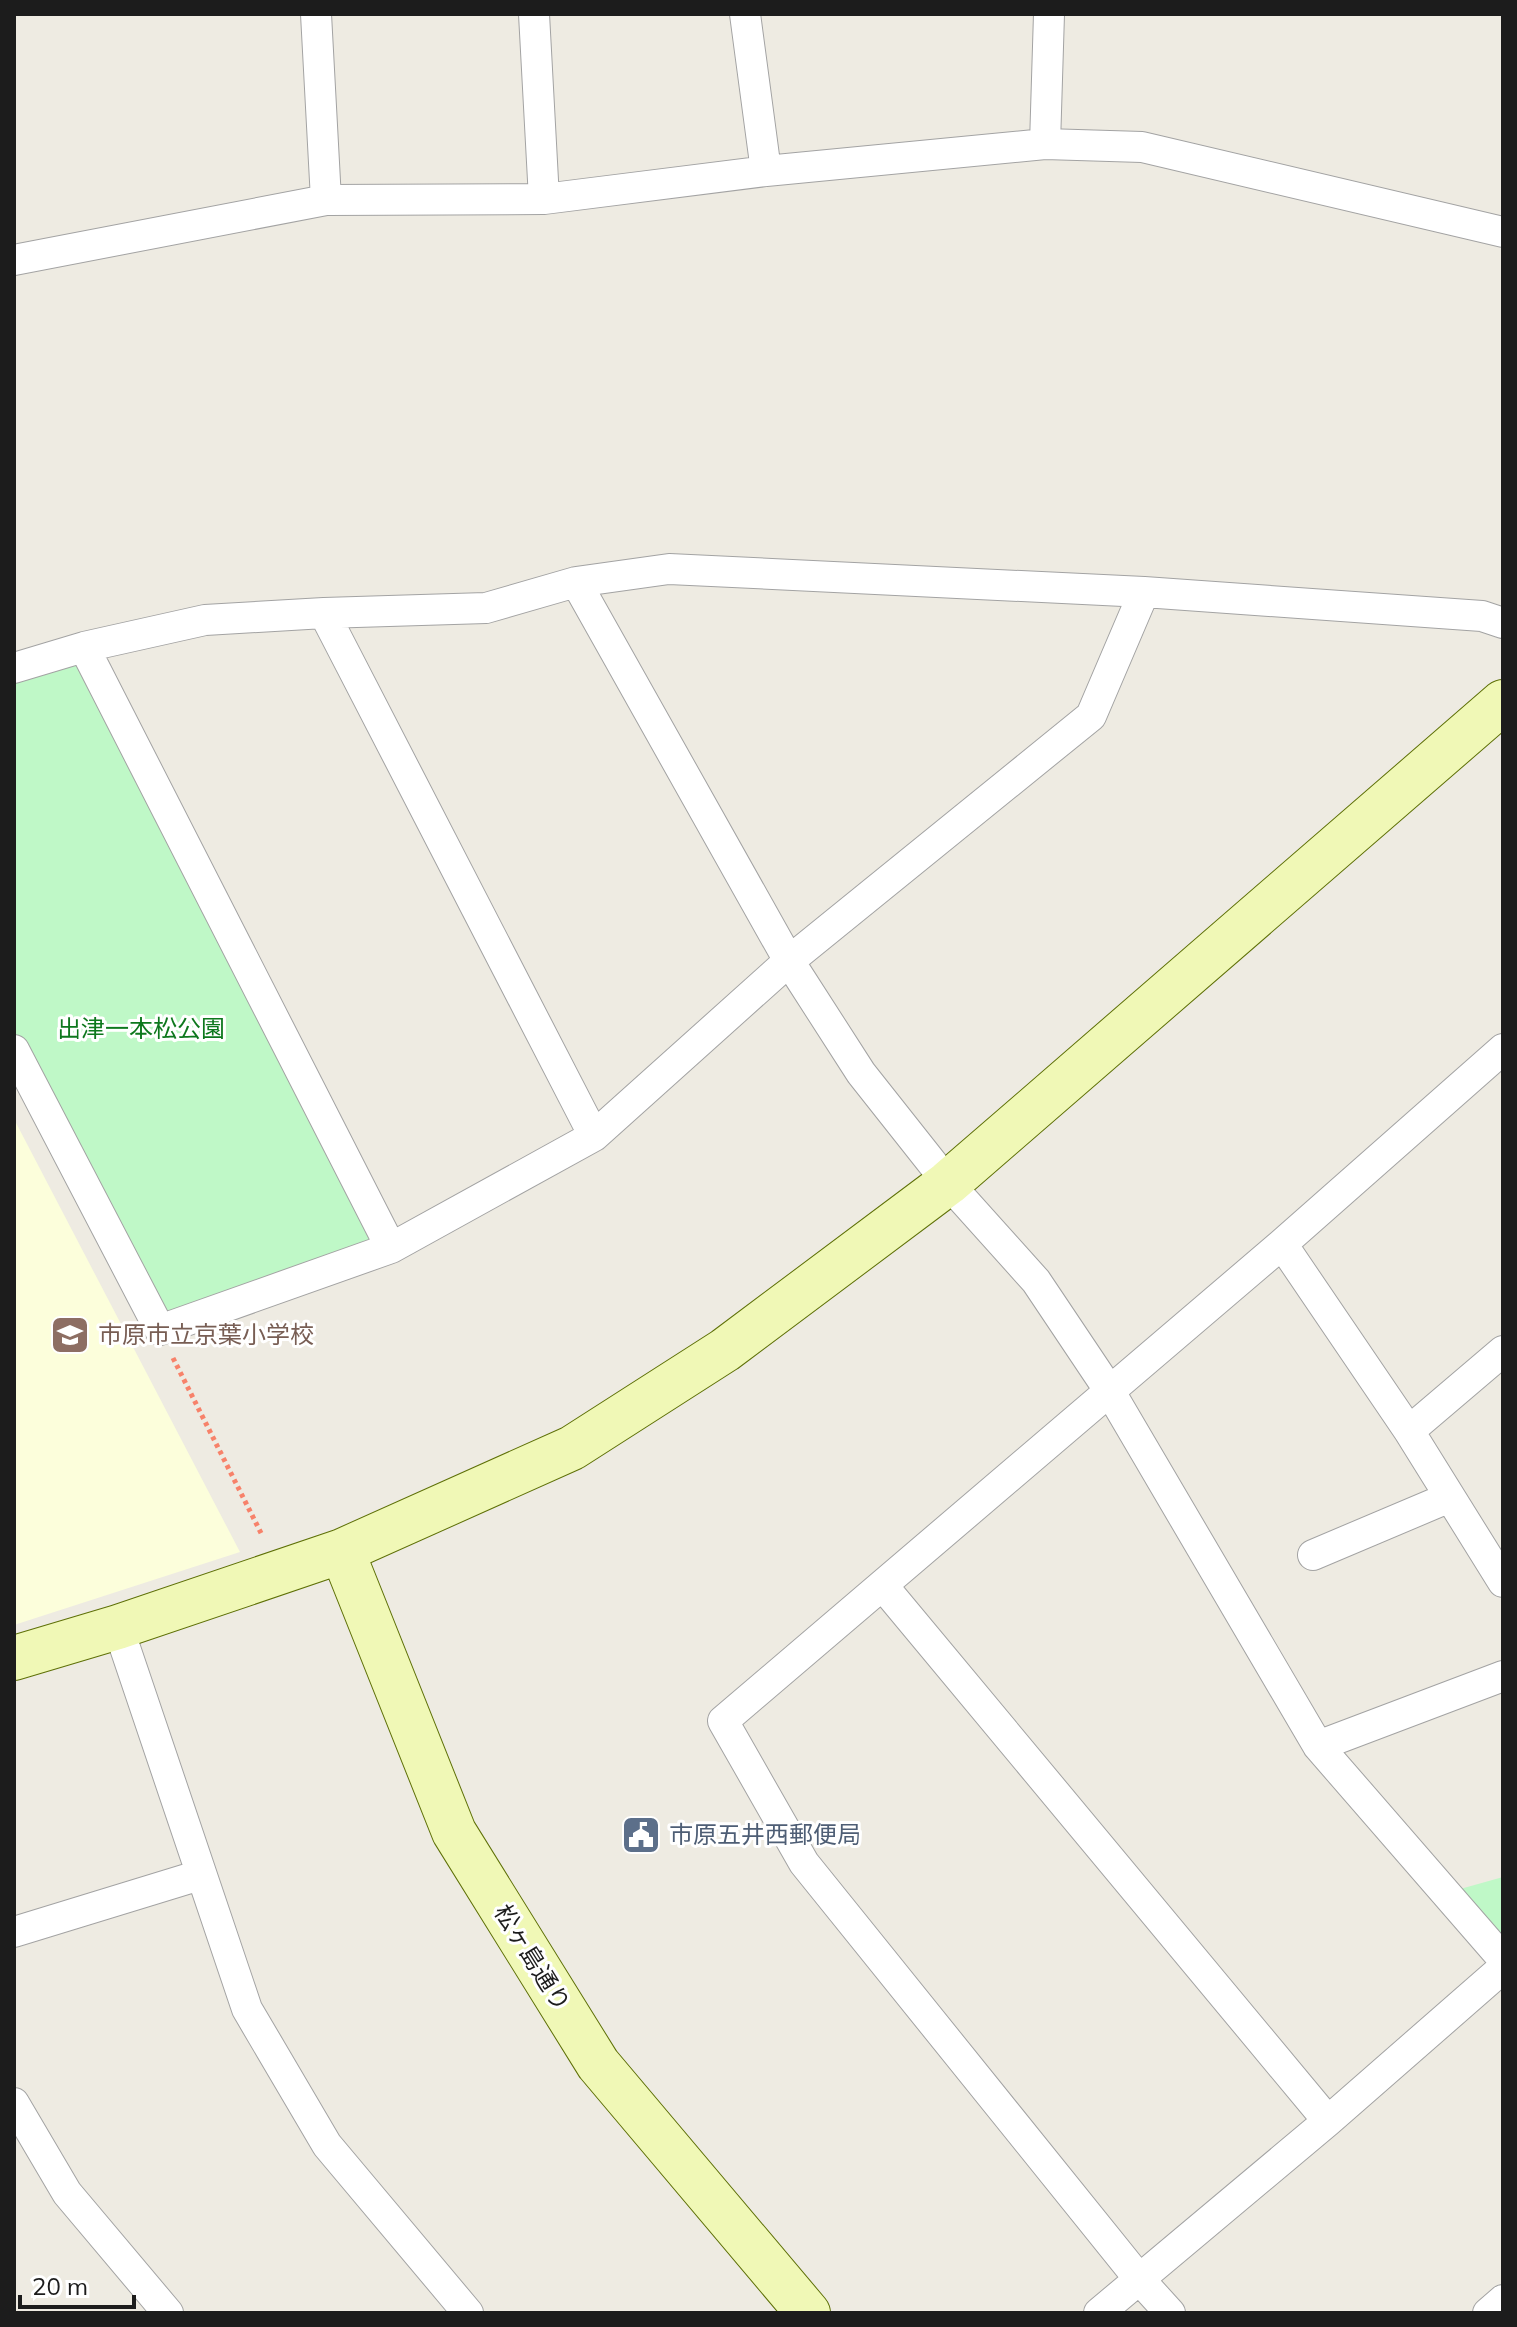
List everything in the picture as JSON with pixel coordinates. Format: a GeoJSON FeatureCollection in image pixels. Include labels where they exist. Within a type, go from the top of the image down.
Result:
{"type":"FeatureCollection","features":[{"type":"Feature","properties":{"kind":"street"},"geometry":{"type":"LineString","coordinates":[[316,14],[326,200]]}},
{"type":"Feature","properties":{"kind":"street"},"geometry":{"type":"LineString","coordinates":[[534,14],[544,199]]}},
{"type":"Feature","properties":{"kind":"street"},"geometry":{"type":"LineString","coordinates":[[745,14],[766,171]]}},
{"type":"Feature","properties":{"kind":"street"},"geometry":{"type":"LineString","coordinates":[[1045,144],[1049,14]]}},
{"type":"Feature","properties":{"kind":"street"},"geometry":{"type":"LineString","coordinates":[[14,260],[326,200],[544,199],[766,171],[1045,144],[1142,147],[1503,232]]}},
{"type":"Feature","properties":{"kind":"street"},"geometry":{"type":"LineString","coordinates":[[14,668],[84,647],[205,620],[486,608],[576,582],[669,569],[1144,592],[1482,616],[1503,623]]}},
{"type":"Feature","properties":{"kind":"street"},"geometry":{"type":"LineString","coordinates":[[576,582],[789,961],[861,1073],[948,1183],[1036,1281],[1109,1390],[1318,1746],[1503,1959]]}},
{"type":"Feature","properties":{"kind":"street"},"geometry":{"type":"LineString","coordinates":[[14,1050],[160,1330],[391,1248],[594,1136],[789,961],[1091,716],[1144,592]]}},
{"type":"Feature","properties":{"kind":"street"},"geometry":{"type":"LineString","coordinates":[[324,613],[594,1136]]}},
{"type":"Feature","properties":{"kind":"street"},"geometry":{"type":"LineString","coordinates":[[84,647],[391,1248]]}},
{"type":"Feature","properties":{"kind":"street"},"geometry":{"type":"LineString","coordinates":[[14,1658],[118,1627],[342,1551],[572,1448],[725,1350],[948,1183],[1503,702]]}},
{"type":"Feature","properties":{"kind":"street"},"geometry":{"type":"LineString","coordinates":[[1170,2313],[1140,2280],[804,1863],[723,1721],[1282,1244],[1503,1049]]}},
{"type":"Feature","properties":{"kind":"street"},"geometry":{"type":"LineString","coordinates":[[1282,1244],[1409,1431],[1503,1582]]}},
{"type":"Feature","properties":{"kind":"street"},"geometry":{"type":"LineString","coordinates":[[1409,1431],[1503,1351]]}},
{"type":"Feature","properties":{"kind":"street"},"geometry":{"type":"LineString","coordinates":[[1313,1555],[1450,1497]]}},
{"type":"Feature","properties":{"kind":"street","name":"松ヶ島通り"},"geometry":{"type":"LineString","coordinates":[[342,1551],[454,1832],[598,2064],[808,2313]]}},
{"type":"Feature","properties":{"kind":"street"},"geometry":{"type":"LineString","coordinates":[[883,1586],[1328,2121]]}},
{"type":"Feature","properties":{"kind":"street"},"geometry":{"type":"LineString","coordinates":[[118,1627],[247,2009],[327,2145],[468,2313]]}},
{"type":"Feature","properties":{"kind":"street"},"geometry":{"type":"LineString","coordinates":[[1318,1746],[1503,1676]]}},
{"type":"Feature","properties":{"kind":"street"},"geometry":{"type":"LineString","coordinates":[[14,1932],[200,1875]]}},
{"type":"Feature","properties":{"kind":"street"},"geometry":{"type":"LineString","coordinates":[[1099,2313],[1328,2121],[1503,1968]]}},
{"type":"Feature","properties":{"kind":"street"},"geometry":{"type":"LineString","coordinates":[[14,2103],[67,2193],[168,2313]]}},
{"type":"Feature","properties":{"kind":"path"},"geometry":{"type":"LineString","coordinates":[[160,1330],[280,1572]]}},
{"type":"Feature","properties":{"kind":"shaded area","name":"市原市立京葉小学校"},"geometry":{"type":"Polygon","coordinates":[[[14,1119],[240,1552],[14,1625],[14,1119]]]}},
{"type":"Feature","properties":{"kind":"green space","name":"出津一本松公園"},"geometry":{"type":"Polygon","coordinates":[[[84,647],[391,1248],[160,1330],[14,1050],[14,668],[84,647]]]}},
{"type":"Feature","properties":{"kind":"green space"},"geometry":{"type":"Polygon","coordinates":[[[1503,1877],[1503,1960],[1446,1893],[1503,1877]]]}},
{"type":"Feature","properties":{"kind":"place","name":"市原市立京葉小学校"},"geometry":{"type":"Point","coordinates":[70,1335]}},
{"type":"Feature","properties":{"kind":"place","name":"市原五井西郵便局"},"geometry":{"type":"Point","coordinates":[641,1835]}}]}
